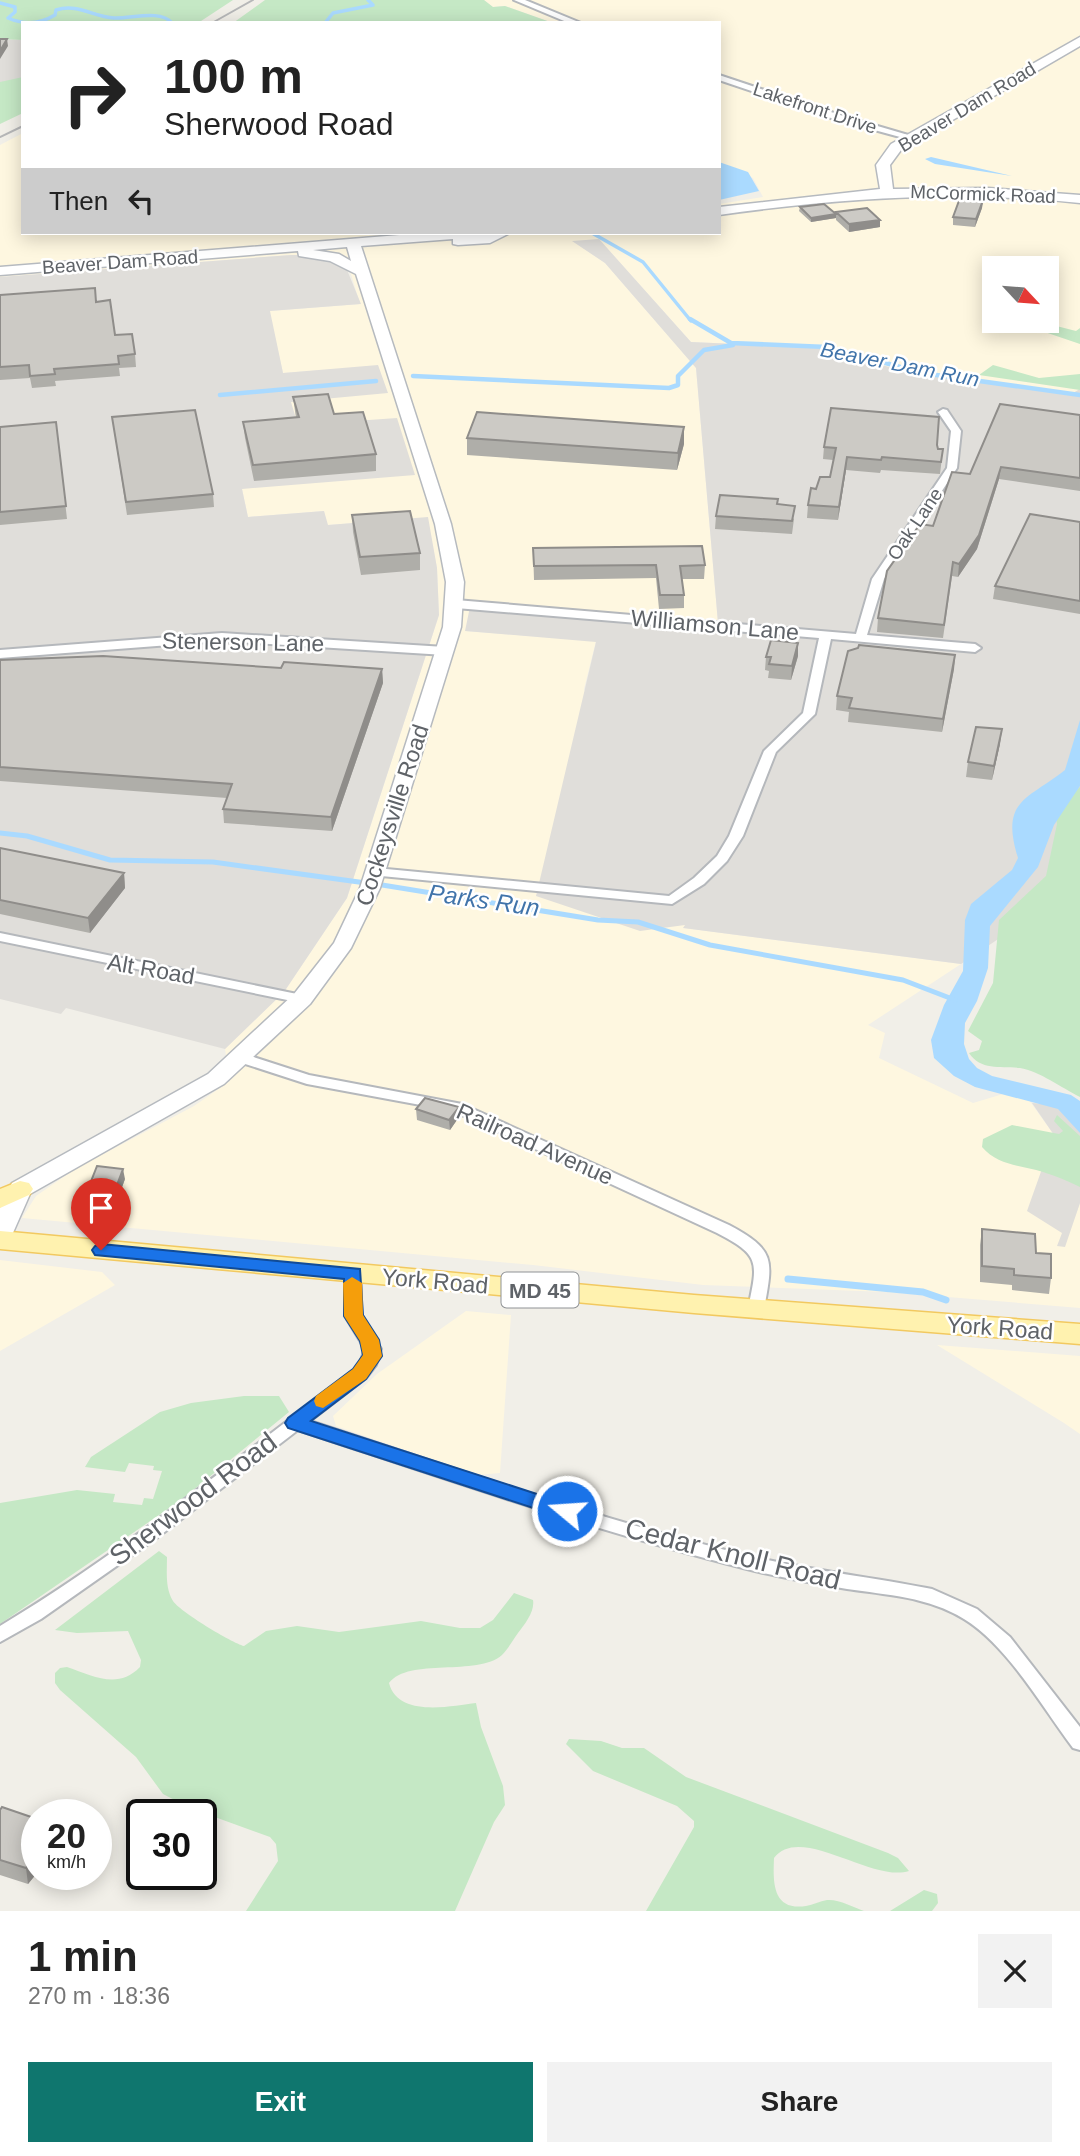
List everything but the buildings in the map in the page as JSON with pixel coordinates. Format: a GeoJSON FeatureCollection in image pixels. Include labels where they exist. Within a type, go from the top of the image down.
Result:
{"type":"FeatureCollection","features":[{"type":"Feature","properties":{"kind":"main road","name":"York Road"},"geometry":{"type":"LineString","coordinates":[[0,1237],[353,1273],[756,1309],[1080,1334]]}},
{"type":"Feature","properties":{"kind":"street"},"geometry":{"type":"LineString","coordinates":[[517,0],[571,21]]}},
{"type":"Feature","properties":{"kind":"street","name":"Beaver Dam Road"},"geometry":{"type":"LineString","coordinates":[[887,191],[882,170],[886,159],[911,137],[1080,41]]}},
{"type":"Feature","properties":{"kind":"street","name":"Lakefront Drive"},"geometry":{"type":"LineString","coordinates":[[721,77],[836,117],[911,137]]}},
{"type":"Feature","properties":{"kind":"street","name":"McCormick Road"},"geometry":{"type":"LineString","coordinates":[[887,191],[972,190],[1080,199]]}},
{"type":"Feature","properties":{"kind":"street"},"geometry":{"type":"LineString","coordinates":[[721,211],[887,191]]}},
{"type":"Feature","properties":{"kind":"street","name":"Beaver Dam Road"},"geometry":{"type":"LineString","coordinates":[[0,271],[284,252],[453,235]]}},
{"type":"Feature","properties":{"kind":"street","name":"Beaver Dam Road"},"geometry":{"type":"LineString","coordinates":[[240,253],[259,248],[422,244],[490,239],[495,235]]}},
{"type":"Feature","properties":{"kind":"street"},"geometry":{"type":"LineString","coordinates":[[284,252],[328,256],[360,271],[372,258],[384,251],[422,244]]}},
{"type":"Feature","properties":{"kind":"street","name":"Cockeysville Road"},"geometry":{"type":"LineString","coordinates":[[0,1237],[10,1194],[192,1095],[241,1058],[302,999],[344,944],[373,880],[445,651],[456,604],[452,558],[443,524],[353,245]]}},
{"type":"Feature","properties":{"kind":"street","name":"Oak Lane"},"geometry":{"type":"LineString","coordinates":[[861,637],[878,579],[952,468],[956,430],[943,412]]}},
{"type":"Feature","properties":{"kind":"street","name":"Williamson Lane"},"geometry":{"type":"LineString","coordinates":[[456,604],[975,648]]}},
{"type":"Feature","properties":{"kind":"street"},"geometry":{"type":"LineString","coordinates":[[373,880],[672,900],[699,881],[722,858],[736,836],[770,751],[808,714],[826,635]]}},
{"type":"Feature","properties":{"kind":"street","name":"Stenerson Lane"},"geometry":{"type":"LineString","coordinates":[[0,654],[222,637],[445,651]]}},
{"type":"Feature","properties":{"kind":"street","name":"Alt Road"},"geometry":{"type":"LineString","coordinates":[[0,937],[302,999]]}},
{"type":"Feature","properties":{"kind":"street","name":"Railroad Avenue"},"geometry":{"type":"LineString","coordinates":[[241,1058],[307,1079],[457,1107],[723,1229],[756,1247],[762,1256],[763,1268],[756,1309]]}},
{"type":"Feature","properties":{"kind":"street","name":"Sherwood Road"},"geometry":{"type":"LineString","coordinates":[[0,1635],[46,1607],[152,1532],[360,1374],[372,1356],[370,1340],[353,1316],[353,1273]]}},
{"type":"Feature","properties":{"kind":"street","name":"Cedar Knoll Road"},"geometry":{"type":"LineString","coordinates":[[295,1423],[593,1520],[691,1548],[779,1570],[932,1596],[953,1604],[976,1617],[998,1637],[1080,1742]]}},
{"type":"Feature","properties":{"kind":"shaded area"},"geometry":{"type":"Polygon","coordinates":[[[484,0],[1080,0],[1080,389],[1073,393],[903,371],[822,348],[691,342],[599,239],[574,242],[605,263],[696,368],[718,623],[465,631],[596,641],[584,689],[686,924],[684,928],[961,964],[868,1025],[885,1033],[879,1058],[973,1103],[1003,1094],[1029,1100],[1054,1135],[1064,1247],[1080,1203],[1080,1308],[887,1292],[703,1285],[533,1265],[22,1218],[36,1196],[75,1169],[194,1106],[230,1081],[225,1049],[284,992],[347,898],[439,615],[437,568],[427,518],[327,525],[324,511],[248,517],[242,489],[298,425],[290,402],[384,383],[378,366],[283,373],[269,311],[360,304],[350,271],[312,255],[291,255],[0,277],[0,145],[21,134],[21,235],[721,235],[721,204],[763,197],[753,178],[721,163],[721,21],[547,21],[505,6],[493,7],[484,0]]]}},
{"type":"Feature","properties":{"kind":"shaded area"},"geometry":{"type":"Polygon","coordinates":[[[0,39],[21,40],[21,95],[0,90],[0,39]]]}},
{"type":"Feature","properties":{"kind":"shaded area"},"geometry":{"type":"Polygon","coordinates":[[[599,239],[691,342],[822,348],[903,371],[1073,393],[1080,389],[1080,884],[961,964],[683,928],[685,925],[640,931],[536,896],[596,642],[465,631],[471,602],[718,623],[696,368],[605,263],[572,241],[599,239]]]}},
{"type":"Feature","properties":{"kind":"shaded area"},"geometry":{"type":"Polygon","coordinates":[[[312,255],[345,265],[361,304],[270,311],[283,373],[378,365],[388,393],[291,402],[298,425],[397,418],[415,475],[242,489],[248,517],[324,511],[328,525],[428,517],[437,568],[439,615],[347,898],[284,992],[225,1049],[66,1008],[61,1014],[0,999],[0,277],[312,255]]]}},
{"type":"Feature","properties":{"kind":"shaded area"},"geometry":{"type":"Polygon","coordinates":[[[1032,1103],[1080,1107],[1080,1203],[1065,1247],[1057,1246],[1062,1233],[1027,1211],[1054,1135],[1032,1103]]]}},
{"type":"Feature","properties":{"kind":"shaded area"},"geometry":{"type":"Polygon","coordinates":[[[0,1260],[102,1272],[115,1285],[0,1351],[0,1260]]]}},
{"type":"Feature","properties":{"kind":"shaded area"},"geometry":{"type":"Polygon","coordinates":[[[466,1311],[511,1315],[500,1473],[477,1475],[336,1426],[333,1416],[377,1374],[466,1311]]]}},
{"type":"Feature","properties":{"kind":"shaded area"},"geometry":{"type":"Polygon","coordinates":[[[937,1345],[1080,1356],[1080,1434],[1064,1423],[937,1345]]]}},
{"type":"Feature","properties":{"kind":"green space"},"geometry":{"type":"Polygon","coordinates":[[[0,0],[233,0],[201,21],[21,21],[21,40],[0,39],[0,0]]]}},
{"type":"Feature","properties":{"kind":"green space"},"geometry":{"type":"Polygon","coordinates":[[[265,0],[484,0],[493,7],[505,6],[547,21],[236,21],[265,0]]]}},
{"type":"Feature","properties":{"kind":"green space"},"geometry":{"type":"Polygon","coordinates":[[[21,77],[21,114],[0,124],[0,82],[21,77]]]}},
{"type":"Feature","properties":{"kind":"green space"},"geometry":{"type":"Polygon","coordinates":[[[1059,327],[1076,331],[1080,328],[1080,344],[1047,333],[1059,333],[1059,327]]]}},
{"type":"Feature","properties":{"kind":"green space"},"geometry":{"type":"Polygon","coordinates":[[[993,365],[1039,378],[1080,374],[1080,390],[979,375],[993,365]]]}},
{"type":"Feature","properties":{"kind":"green space"},"geometry":{"type":"Polygon","coordinates":[[[1080,787],[1080,1097],[1027,1070],[979,1063],[969,1053],[979,1050],[982,1041],[968,1031],[993,983],[999,920],[1046,876],[1057,824],[1055,810],[1080,787]]]}},
{"type":"Feature","properties":{"kind":"green space"},"geometry":{"type":"Polygon","coordinates":[[[1057,1115],[1080,1136],[1080,1187],[995,1158],[982,1147],[983,1139],[1012,1125],[1059,1134],[1063,1131],[1054,1121],[1057,1115]]]}},
{"type":"Feature","properties":{"kind":"green space"},"geometry":{"type":"Polygon","coordinates":[[[244,1396],[279,1396],[289,1412],[181,1500],[0,1624],[0,1503],[77,1490],[115,1494],[113,1502],[142,1505],[144,1498],[153,1499],[162,1471],[153,1470],[154,1466],[129,1463],[125,1472],[85,1467],[91,1457],[160,1412],[191,1403],[244,1396]]]}},
{"type":"Feature","properties":{"kind":"green space"},"geometry":{"type":"Polygon","coordinates":[[[159,1551],[167,1557],[170,1596],[177,1606],[206,1626],[244,1646],[266,1631],[297,1626],[339,1632],[421,1621],[460,1628],[480,1628],[493,1620],[514,1593],[533,1600],[529,1617],[502,1655],[477,1665],[412,1671],[399,1675],[389,1683],[394,1694],[414,1706],[440,1707],[476,1703],[481,1727],[503,1786],[505,1805],[494,1822],[455,1911],[246,1911],[278,1861],[276,1844],[270,1837],[217,1818],[217,1799],[173,1799],[163,1794],[136,1757],[55,1683],[55,1673],[60,1668],[67,1667],[105,1679],[123,1678],[132,1674],[140,1667],[141,1660],[128,1631],[77,1633],[55,1630],[159,1551]]]}},
{"type":"Feature","properties":{"kind":"green space"},"geometry":{"type":"Polygon","coordinates":[[[569,1739],[601,1741],[622,1748],[644,1748],[686,1777],[888,1853],[898,1858],[909,1871],[876,1869],[818,1850],[801,1847],[786,1849],[774,1858],[774,1876],[777,1893],[787,1904],[806,1906],[832,1900],[864,1911],[646,1911],[694,1827],[694,1821],[677,1806],[593,1771],[566,1744],[569,1739]]]}},
{"type":"Feature","properties":{"kind":"green space"},"geometry":{"type":"Polygon","coordinates":[[[924,1890],[937,1894],[938,1903],[932,1911],[890,1911],[924,1890]]]}},
{"type":"Feature","properties":{"kind":"water"},"geometry":{"type":"Polygon","coordinates":[[[931,157],[1012,176],[935,164],[925,159],[931,157]]]}},
{"type":"Feature","properties":{"kind":"water"},"geometry":{"type":"Polygon","coordinates":[[[721,163],[748,172],[759,191],[721,200],[721,163]]]}},
{"type":"Feature","properties":{"kind":"water"},"geometry":{"type":"Polygon","coordinates":[[[1080,720],[1080,786],[1054,825],[1038,867],[990,926],[988,968],[977,1001],[965,1023],[964,1044],[969,1059],[977,1068],[992,1076],[1071,1095],[1080,1101],[1080,1133],[1058,1109],[975,1087],[954,1076],[934,1058],[931,1040],[944,1005],[963,971],[965,920],[971,904],[1012,870],[1018,858],[1012,824],[1015,813],[1029,796],[1065,770],[1080,720]]]}},
{"type":"Feature","properties":{"kind":"waterway","name":"Beaver Dam Run"},"geometry":{"type":"LineString","coordinates":[[327,21],[333,13],[373,5],[368,0]]}},
{"type":"Feature","properties":{"kind":"waterway"},"geometry":{"type":"LineString","coordinates":[[0,3],[15,7],[15,12],[8,18],[21,21]]}},
{"type":"Feature","properties":{"kind":"waterway"},"geometry":{"type":"LineString","coordinates":[[41,21],[55,15],[56,10],[64,8],[114,18],[160,16],[170,21]]}},
{"type":"Feature","properties":{"kind":"waterway","name":"Beaver Dam Run"},"geometry":{"type":"LineString","coordinates":[[596,235],[643,262],[691,321]]}},
{"type":"Feature","properties":{"kind":"waterway","name":"Beaver Dam Run"},"geometry":{"type":"LineString","coordinates":[[690,319],[731,343],[827,347],[922,373],[1080,395]]}},
{"type":"Feature","properties":{"kind":"waterway"},"geometry":{"type":"LineString","coordinates":[[413,376],[669,388],[678,385],[678,376],[704,350],[733,345]]}},
{"type":"Feature","properties":{"kind":"waterway"},"geometry":{"type":"LineString","coordinates":[[220,395],[376,381]]}},
{"type":"Feature","properties":{"kind":"waterway","name":"Parks Run"},"geometry":{"type":"LineString","coordinates":[[0,833],[27,836],[110,860],[213,862],[366,883]]}},
{"type":"Feature","properties":{"kind":"waterway","name":"Parks Run"},"geometry":{"type":"LineString","coordinates":[[376,884],[598,920],[638,922],[710,945],[903,980],[955,1000]]}},
{"type":"Feature","properties":{"kind":"waterway"},"geometry":{"type":"LineString","coordinates":[[788,1279],[923,1292],[946,1300]]}},
{"type":"Feature","properties":{"kind":"tram line"},"geometry":{"type":"LineString","coordinates":[[216,21],[253,0]]}},
{"type":"Feature","properties":{"kind":"tram line"},"geometry":{"type":"LineString","coordinates":[[0,137],[21,127]]}},
{"type":"Feature","properties":{"kind":"slow traffic"},"geometry":{"type":"LineString","coordinates":[[323,1401],[360,1374],[372,1356],[370,1340],[353,1316],[352,1283]]}},
{"type":"Feature","properties":{"kind":"route"},"geometry":{"type":"LineString","coordinates":[[101,1250],[353,1273],[353,1316],[370,1340],[372,1356],[360,1374],[295,1423],[567,1511]]}}]}
